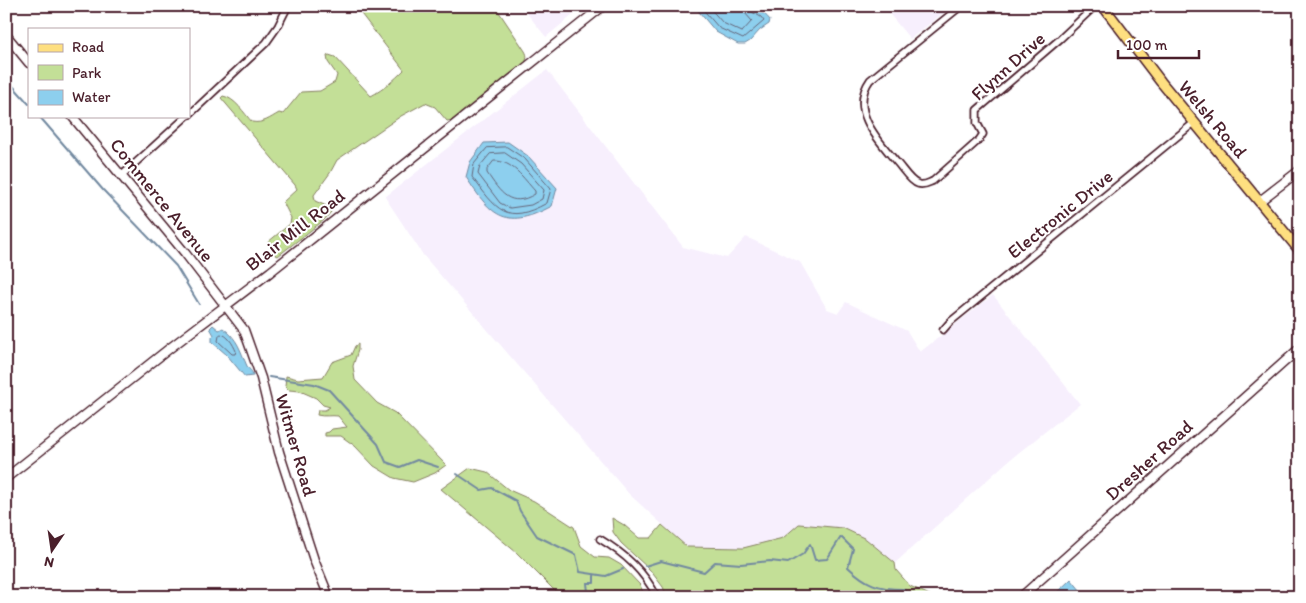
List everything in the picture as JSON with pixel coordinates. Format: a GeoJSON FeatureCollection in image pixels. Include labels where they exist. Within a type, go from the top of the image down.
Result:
{"type":"FeatureCollection","features":[{"type":"Feature","properties":{"kind":"main road","name":"Blair Mill Road"},"geometry":{"type":"LineString","coordinates":[[6,478],[270,272],[603,6]]}},
{"type":"Feature","properties":{"kind":"main road","name":"Welsh Road"},"geometry":{"type":"LineString","coordinates":[[1103,6],[1161,82],[1300,251]]}},
{"type":"Feature","properties":{"kind":"main road"},"geometry":{"type":"LineString","coordinates":[[6,36],[28,62]]}},
{"type":"Feature","properties":{"kind":"main road","name":"Commerce Avenue"},"geometry":{"type":"LineString","coordinates":[[74,118],[226,305]]}},
{"type":"Feature","properties":{"kind":"main road"},"geometry":{"type":"LineString","coordinates":[[1260,201],[1300,170]]}},
{"type":"Feature","properties":{"kind":"main road","name":"Witmer Road"},"geometry":{"type":"LineString","coordinates":[[226,305],[244,330],[258,371],[279,452],[314,560],[329,597]]}},
{"type":"Feature","properties":{"kind":"main road","name":"Dresher Road"},"geometry":{"type":"LineString","coordinates":[[1021,597],[1300,348]]}},
{"type":"Feature","properties":{"kind":"street"},"geometry":{"type":"LineString","coordinates":[[190,114],[266,43],[278,26],[288,6]]}},
{"type":"Feature","properties":{"kind":"street","name":"Flynn Drive"},"geometry":{"type":"LineString","coordinates":[[961,6],[870,80],[866,85],[863,96],[863,111],[873,133],[909,176],[919,184],[924,185],[933,181],[979,140],[983,134],[977,123],[977,110],[1060,39],[1095,6]]}},
{"type":"Feature","properties":{"kind":"street"},"geometry":{"type":"LineString","coordinates":[[121,176],[186,118]]}},
{"type":"Feature","properties":{"kind":"street","name":"Electronic Drive"},"geometry":{"type":"LineString","coordinates":[[943,330],[950,322],[1195,122]]}},
{"type":"Feature","properties":{"kind":"street"},"geometry":{"type":"LineString","coordinates":[[600,539],[627,557],[642,573],[658,597]]}},
{"type":"Feature","properties":{"kind":"shaded area"},"geometry":{"type":"Polygon","coordinates":[[[521,6],[584,6],[546,37],[521,6]]]}},
{"type":"Feature","properties":{"kind":"shaded area"},"geometry":{"type":"Polygon","coordinates":[[[883,6],[952,6],[910,39],[883,6]]]}},
{"type":"Feature","properties":{"kind":"shaded area"},"geometry":{"type":"Polygon","coordinates":[[[547,70],[683,247],[727,258],[746,237],[800,262],[827,309],[838,313],[846,302],[907,331],[920,352],[993,295],[1080,404],[1007,462],[895,563],[866,539],[783,538],[743,548],[687,547],[629,494],[423,255],[385,197],[547,70]]]}},
{"type":"Feature","properties":{"kind":"green space"},"geometry":{"type":"Polygon","coordinates":[[[355,6],[414,10],[416,6],[495,6],[527,54],[526,59],[524,65],[453,120],[447,121],[435,107],[425,103],[401,116],[337,160],[314,195],[315,201],[329,207],[331,212],[324,220],[278,256],[271,250],[268,242],[290,224],[291,218],[283,202],[297,189],[221,98],[223,96],[227,97],[239,106],[252,122],[269,119],[279,113],[283,114],[301,92],[320,91],[335,82],[337,75],[328,62],[327,56],[329,55],[335,57],[371,96],[380,90],[404,70],[355,6]]]}},
{"type":"Feature","properties":{"kind":"green space"},"geometry":{"type":"Polygon","coordinates":[[[358,344],[353,366],[355,380],[377,403],[395,413],[446,465],[435,473],[413,482],[394,478],[374,466],[355,446],[341,436],[325,436],[325,433],[332,429],[347,427],[338,416],[317,415],[318,410],[325,410],[330,407],[323,405],[316,398],[300,391],[289,390],[285,386],[286,376],[298,379],[323,377],[332,362],[351,355],[358,344]]]}},
{"type":"Feature","properties":{"kind":"green space"},"geometry":{"type":"Polygon","coordinates":[[[470,468],[487,472],[509,490],[534,501],[574,527],[581,546],[595,557],[609,558],[621,565],[640,585],[645,597],[561,597],[517,553],[441,489],[470,468]]]}},
{"type":"Feature","properties":{"kind":"green space"},"geometry":{"type":"Polygon","coordinates":[[[612,518],[624,525],[639,538],[651,538],[662,525],[687,547],[743,548],[783,538],[799,524],[843,528],[866,539],[895,563],[896,570],[910,586],[934,597],[667,597],[663,587],[650,570],[621,543],[613,532],[612,518]]]}},
{"type":"Feature","properties":{"kind":"water"},"geometry":{"type":"Polygon","coordinates":[[[724,5],[746,7],[755,9],[770,20],[769,24],[760,30],[750,41],[745,44],[738,44],[716,32],[694,6],[724,5]]]}},
{"type":"Feature","properties":{"kind":"water"},"geometry":{"type":"Polygon","coordinates":[[[508,142],[528,156],[557,188],[552,206],[523,217],[512,218],[502,216],[493,211],[475,191],[466,177],[470,162],[484,143],[508,142]]]}},
{"type":"Feature","properties":{"kind":"water"},"geometry":{"type":"Polygon","coordinates":[[[213,325],[219,330],[223,328],[232,336],[253,376],[245,377],[227,355],[212,342],[214,335],[210,328],[213,325]]]}},
{"type":"Feature","properties":{"kind":"water"},"geometry":{"type":"Polygon","coordinates":[[[1071,579],[1086,597],[1052,597],[1069,581],[1071,579]]]}},
{"type":"Feature","properties":{"kind":"waterway"},"geometry":{"type":"LineString","coordinates":[[6,83],[12,85],[28,103]]}},
{"type":"Feature","properties":{"kind":"waterway"},"geometry":{"type":"LineString","coordinates":[[41,118],[103,190],[176,266],[199,304]]}},
{"type":"Feature","properties":{"kind":"waterway"},"geometry":{"type":"LineString","coordinates":[[269,377],[314,384],[329,390],[378,444],[386,462],[400,467],[417,460],[438,467]]}},
{"type":"Feature","properties":{"kind":"waterway"},"geometry":{"type":"LineString","coordinates":[[457,474],[481,490],[492,488],[516,501],[520,511],[537,536],[576,555],[580,572],[606,576],[623,569]]}},
{"type":"Feature","properties":{"kind":"waterway"},"geometry":{"type":"LineString","coordinates":[[645,566],[661,561],[704,572],[715,562],[741,564],[770,561],[788,563],[803,554],[810,544],[815,560],[827,559],[841,537],[853,549],[848,567],[879,587],[903,589],[911,597]]}},
{"type":"Feature","properties":{"kind":"waterway"},"geometry":{"type":"LineString","coordinates":[[586,597],[588,592],[587,583],[594,583],[594,575]]}}]}
